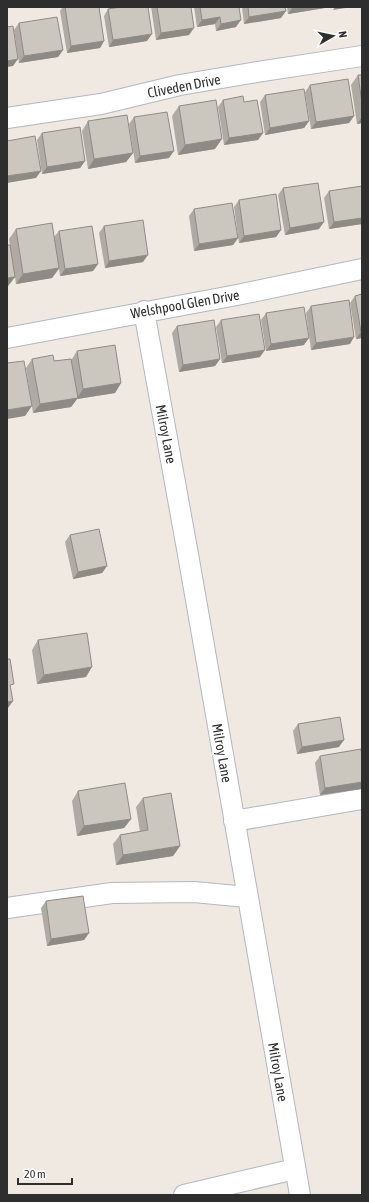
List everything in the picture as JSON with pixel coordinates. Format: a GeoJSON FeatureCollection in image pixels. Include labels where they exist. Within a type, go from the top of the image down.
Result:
{"type":"FeatureCollection","features":[{"type":"Feature","properties":{"kind":"street","name":"Cliveden Drive"},"geometry":{"type":"LineString","coordinates":[[7,118],[101,104],[180,86],[257,72],[362,56]]}},
{"type":"Feature","properties":{"kind":"street","name":"Welshpool Glen Drive"},"geometry":{"type":"LineString","coordinates":[[7,338],[144,311],[237,295],[362,269]]}},
{"type":"Feature","properties":{"kind":"street","name":"Milroy Lane"},"geometry":{"type":"LineString","coordinates":[[144,311],[300,1195]]}},
{"type":"Feature","properties":{"kind":"street"},"geometry":{"type":"LineString","coordinates":[[234,821],[362,799]]}},
{"type":"Feature","properties":{"kind":"street"},"geometry":{"type":"LineString","coordinates":[[7,908],[112,894],[150,892],[194,892],[247,897]]}},
{"type":"Feature","properties":{"kind":"street"},"geometry":{"type":"LineString","coordinates":[[184,1195],[295,1169]]}},
{"type":"Feature","properties":{"kind":"building"},"geometry":{"type":"Polygon","coordinates":[[[65,7],[99,7],[104,41],[71,46],[65,7]]]}},
{"type":"Feature","properties":{"kind":"building"},"geometry":{"type":"Polygon","coordinates":[[[121,7],[148,7],[152,34],[113,40],[108,9],[121,7]]]}},
{"type":"Feature","properties":{"kind":"building"},"geometry":{"type":"Polygon","coordinates":[[[157,7],[191,7],[194,28],[161,33],[157,7]]]}},
{"type":"Feature","properties":{"kind":"building"},"geometry":{"type":"Polygon","coordinates":[[[200,7],[239,7],[241,20],[221,24],[220,17],[202,20],[200,7]]]}},
{"type":"Feature","properties":{"kind":"building"},"geometry":{"type":"Polygon","coordinates":[[[248,7],[285,7],[286,11],[249,17],[248,7]]]}},
{"type":"Feature","properties":{"kind":"building"},"geometry":{"type":"Polygon","coordinates":[[[57,17],[63,50],[24,56],[19,23],[57,17]]]}},
{"type":"Feature","properties":{"kind":"building"},"geometry":{"type":"Polygon","coordinates":[[[13,26],[18,59],[7,61],[7,27],[13,26]]]}},
{"type":"Feature","properties":{"kind":"building"},"geometry":{"type":"Polygon","coordinates":[[[358,75],[362,75],[362,103],[358,75]]]}},
{"type":"Feature","properties":{"kind":"building"},"geometry":{"type":"Polygon","coordinates":[[[348,79],[354,116],[316,122],[310,85],[348,79]]]}},
{"type":"Feature","properties":{"kind":"building"},"geometry":{"type":"Polygon","coordinates":[[[304,89],[309,121],[270,128],[265,95],[304,89]]]}},
{"type":"Feature","properties":{"kind":"building"},"geometry":{"type":"Polygon","coordinates":[[[243,96],[244,102],[257,100],[263,133],[229,138],[223,100],[243,96]]]}},
{"type":"Feature","properties":{"kind":"building"},"geometry":{"type":"Polygon","coordinates":[[[216,100],[222,139],[185,145],[179,106],[216,100]]]}},
{"type":"Feature","properties":{"kind":"building"},"geometry":{"type":"Polygon","coordinates":[[[167,112],[174,151],[140,156],[134,117],[167,112]]]}},
{"type":"Feature","properties":{"kind":"building"},"geometry":{"type":"Polygon","coordinates":[[[127,115],[133,153],[94,159],[88,121],[127,115]]]}},
{"type":"Feature","properties":{"kind":"building"},"geometry":{"type":"Polygon","coordinates":[[[80,127],[85,161],[47,167],[42,133],[80,127]]]}},
{"type":"Feature","properties":{"kind":"building"},"geometry":{"type":"Polygon","coordinates":[[[35,136],[41,171],[7,176],[7,141],[35,136]]]}},
{"type":"Feature","properties":{"kind":"building"},"geometry":{"type":"Polygon","coordinates":[[[318,183],[324,222],[290,228],[283,188],[318,183]]]}},
{"type":"Feature","properties":{"kind":"building"},"geometry":{"type":"Polygon","coordinates":[[[362,186],[362,218],[334,222],[329,191],[362,186]]]}},
{"type":"Feature","properties":{"kind":"building"},"geometry":{"type":"Polygon","coordinates":[[[276,194],[281,230],[244,236],[239,200],[276,194]]]}},
{"type":"Feature","properties":{"kind":"building"},"geometry":{"type":"Polygon","coordinates":[[[232,203],[238,238],[199,244],[194,209],[232,203]]]}},
{"type":"Feature","properties":{"kind":"building"},"geometry":{"type":"Polygon","coordinates":[[[143,220],[148,255],[109,261],[104,226],[143,220]]]}},
{"type":"Feature","properties":{"kind":"building"},"geometry":{"type":"Polygon","coordinates":[[[52,223],[59,268],[23,274],[16,229],[52,223]]]}},
{"type":"Feature","properties":{"kind":"building"},"geometry":{"type":"Polygon","coordinates":[[[92,226],[98,264],[65,269],[59,231],[92,226]]]}},
{"type":"Feature","properties":{"kind":"building"},"geometry":{"type":"Polygon","coordinates":[[[7,245],[10,245],[15,277],[7,278],[7,245]]]}},
{"type":"Feature","properties":{"kind":"building"},"geometry":{"type":"Polygon","coordinates":[[[362,294],[362,332],[361,332],[355,296],[362,294]]]}},
{"type":"Feature","properties":{"kind":"building"},"geometry":{"type":"Polygon","coordinates":[[[349,300],[354,337],[316,343],[311,306],[349,300]]]}},
{"type":"Feature","properties":{"kind":"building"},"geometry":{"type":"Polygon","coordinates":[[[304,307],[309,338],[271,344],[266,313],[304,307]]]}},
{"type":"Feature","properties":{"kind":"building"},"geometry":{"type":"Polygon","coordinates":[[[259,314],[265,350],[227,356],[221,320],[259,314]]]}},
{"type":"Feature","properties":{"kind":"building"},"geometry":{"type":"Polygon","coordinates":[[[214,320],[220,359],[183,365],[177,326],[214,320]]]}},
{"type":"Feature","properties":{"kind":"building"},"geometry":{"type":"Polygon","coordinates":[[[115,345],[121,383],[83,389],[77,351],[115,345]]]}},
{"type":"Feature","properties":{"kind":"building"},"geometry":{"type":"Polygon","coordinates":[[[53,355],[54,361],[71,359],[78,398],[40,404],[32,359],[53,355]]]}},
{"type":"Feature","properties":{"kind":"building"},"geometry":{"type":"Polygon","coordinates":[[[24,361],[32,406],[7,410],[7,363],[24,361]]]}},
{"type":"Feature","properties":{"kind":"building"},"geometry":{"type":"Polygon","coordinates":[[[99,529],[107,566],[78,572],[70,535],[99,529]]]}},
{"type":"Feature","properties":{"kind":"building"},"geometry":{"type":"Polygon","coordinates":[[[87,633],[92,667],[44,675],[38,640],[87,633]]]}},
{"type":"Feature","properties":{"kind":"building"},"geometry":{"type":"Polygon","coordinates":[[[7,659],[10,659],[14,684],[10,685],[13,701],[7,702],[7,659]]]}},
{"type":"Feature","properties":{"kind":"building"},"geometry":{"type":"Polygon","coordinates":[[[340,717],[344,740],[302,747],[298,724],[340,717]]]}},
{"type":"Feature","properties":{"kind":"building"},"geometry":{"type":"Polygon","coordinates":[[[361,749],[362,782],[325,788],[320,756],[361,749]]]}},
{"type":"Feature","properties":{"kind":"building"},"geometry":{"type":"Polygon","coordinates":[[[125,783],[131,819],[84,826],[78,791],[125,783]]]}},
{"type":"Feature","properties":{"kind":"building"},"geometry":{"type":"Polygon","coordinates":[[[171,793],[180,846],[123,855],[120,835],[148,830],[143,798],[171,793]]]}},
{"type":"Feature","properties":{"kind":"building"},"geometry":{"type":"Polygon","coordinates":[[[83,896],[89,933],[51,939],[46,901],[83,896]]]}}]}
